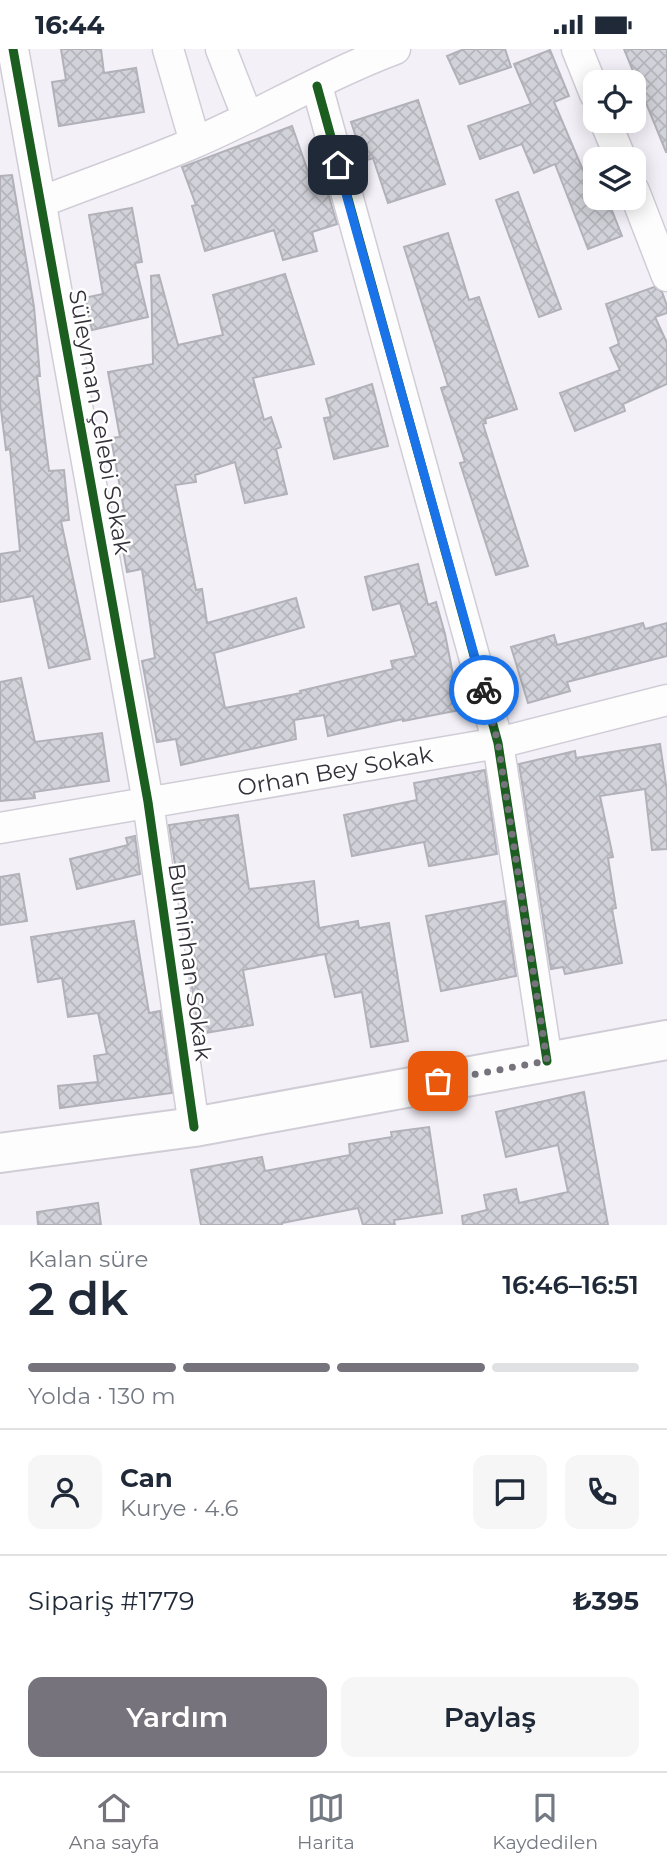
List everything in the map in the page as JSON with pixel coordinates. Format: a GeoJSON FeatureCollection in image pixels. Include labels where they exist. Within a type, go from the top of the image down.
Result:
{"type":"FeatureCollection","features":[{"type":"Feature","properties":{"kind":"street","name":"Süleyman Çelebi Sokak"},"geometry":{"type":"LineString","coordinates":[[13,49],[148,802]]}},
{"type":"Feature","properties":{"kind":"street"},"geometry":{"type":"LineString","coordinates":[[168,49],[195,142]]}},
{"type":"Feature","properties":{"kind":"street"},"geometry":{"type":"LineString","coordinates":[[221,49],[248,118]]}},
{"type":"Feature","properties":{"kind":"street"},"geometry":{"type":"LineString","coordinates":[[41,202],[195,142],[317,86],[339,59],[395,49]]}},
{"type":"Feature","properties":{"kind":"street"},"geometry":{"type":"LineString","coordinates":[[577,49],[585,70]]}},
{"type":"Feature","properties":{"kind":"street"},"geometry":{"type":"LineString","coordinates":[[317,86],[498,743],[547,1061]]}},
{"type":"Feature","properties":{"kind":"street"},"geometry":{"type":"LineString","coordinates":[[641,210],[667,276]]}},
{"type":"Feature","properties":{"kind":"street","name":"Orhan Bey Sokak"},"geometry":{"type":"LineString","coordinates":[[0,828],[498,743],[667,700]]}},
{"type":"Feature","properties":{"kind":"street","name":"Buminhan Sokak"},"geometry":{"type":"LineString","coordinates":[[148,802],[194,1127]]}},
{"type":"Feature","properties":{"kind":"street"},"geometry":{"type":"LineString","coordinates":[[0,1153],[194,1127],[667,1040]]}},
{"type":"Feature","properties":{"kind":"building"},"geometry":{"type":"Polygon","coordinates":[[[61,49],[101,49],[104,73],[136,68],[144,112],[59,126],[52,82],[66,80],[61,49]]]}},
{"type":"Feature","properties":{"kind":"building"},"geometry":{"type":"Polygon","coordinates":[[[464,49],[505,49],[511,67],[460,84],[447,56],[464,49]]]}},
{"type":"Feature","properties":{"kind":"building"},"geometry":{"type":"Polygon","coordinates":[[[624,49],[667,49],[667,152],[646,103],[646,70],[633,70],[624,49]]]}},
{"type":"Feature","properties":{"kind":"building"},"geometry":{"type":"Polygon","coordinates":[[[550,50],[569,96],[554,102],[583,170],[583,210],[612,210],[622,236],[588,249],[555,164],[534,173],[522,144],[480,159],[468,126],[531,104],[514,64],[550,50]]]}},
{"type":"Feature","properties":{"kind":"building"},"geometry":{"type":"Polygon","coordinates":[[[418,100],[445,184],[388,203],[373,158],[364,161],[351,122],[418,100]]]}},
{"type":"Feature","properties":{"kind":"building"},"geometry":{"type":"Polygon","coordinates":[[[292,126],[311,180],[323,176],[337,224],[312,232],[317,251],[283,260],[274,230],[205,251],[192,206],[196,205],[182,167],[292,126]]]}},
{"type":"Feature","properties":{"kind":"building"},"geometry":{"type":"Polygon","coordinates":[[[12,175],[34,307],[40,376],[37,376],[49,471],[64,470],[69,520],[61,521],[90,659],[49,668],[33,596],[0,602],[0,554],[20,551],[10,449],[6,450],[0,402],[0,176],[12,175]]]}},
{"type":"Feature","properties":{"kind":"building"},"geometry":{"type":"Polygon","coordinates":[[[518,192],[561,309],[539,317],[496,200],[518,192]]]}},
{"type":"Feature","properties":{"kind":"building"},"geometry":{"type":"Polygon","coordinates":[[[132,208],[142,262],[135,263],[148,317],[92,330],[84,298],[103,294],[89,215],[132,208]]]}},
{"type":"Feature","properties":{"kind":"building"},"geometry":{"type":"Polygon","coordinates":[[[448,233],[469,300],[479,297],[517,409],[485,419],[486,423],[483,424],[528,566],[496,575],[460,463],[465,462],[441,388],[448,386],[404,247],[448,233]]]}},
{"type":"Feature","properties":{"kind":"building"},"geometry":{"type":"Polygon","coordinates":[[[285,274],[314,364],[253,378],[264,420],[271,417],[281,447],[276,449],[287,494],[245,503],[235,462],[195,475],[196,482],[175,485],[196,590],[202,589],[207,623],[296,598],[304,627],[214,653],[225,708],[301,693],[300,691],[393,669],[391,661],[416,656],[400,603],[373,610],[365,577],[418,564],[428,605],[436,602],[460,710],[403,719],[328,736],[324,715],[294,720],[296,739],[181,765],[176,739],[157,742],[142,661],[155,658],[142,569],[127,572],[116,511],[124,510],[111,438],[120,437],[108,372],[153,364],[151,276],[159,275],[178,345],[223,335],[213,295],[285,274]]]}},
{"type":"Feature","properties":{"kind":"building"},"geometry":{"type":"Polygon","coordinates":[[[654,287],[662,292],[667,306],[667,313],[655,317],[667,343],[667,384],[623,404],[625,411],[575,431],[560,393],[620,370],[610,348],[619,344],[606,304],[654,287]]]}},
{"type":"Feature","properties":{"kind":"building"},"geometry":{"type":"Polygon","coordinates":[[[372,384],[388,446],[334,459],[324,418],[331,417],[326,399],[372,384]]]}},
{"type":"Feature","properties":{"kind":"building"},"geometry":{"type":"Polygon","coordinates":[[[643,623],[645,629],[667,623],[667,656],[567,682],[570,691],[528,703],[511,647],[554,635],[557,645],[643,623]]]}},
{"type":"Feature","properties":{"kind":"building"},"geometry":{"type":"Polygon","coordinates":[[[21,678],[35,742],[102,733],[109,781],[34,792],[35,798],[0,801],[0,682],[21,678]]]}},
{"type":"Feature","properties":{"kind":"building"},"geometry":{"type":"Polygon","coordinates":[[[660,744],[667,791],[667,849],[652,850],[645,789],[600,796],[613,857],[608,858],[616,908],[612,909],[622,963],[565,974],[563,967],[551,969],[519,764],[575,751],[576,758],[660,744]]]}},
{"type":"Feature","properties":{"kind":"building"},"geometry":{"type":"Polygon","coordinates":[[[485,770],[497,854],[429,866],[424,842],[352,856],[344,815],[417,800],[414,783],[485,770]]]}},
{"type":"Feature","properties":{"kind":"building"},"geometry":{"type":"Polygon","coordinates":[[[238,815],[249,889],[314,881],[319,928],[358,921],[359,928],[389,923],[408,1041],[371,1047],[362,992],[335,997],[325,954],[243,970],[253,1025],[199,1034],[190,974],[198,973],[179,890],[169,825],[238,815]]]}},
{"type":"Feature","properties":{"kind":"building"},"geometry":{"type":"Polygon","coordinates":[[[135,836],[140,874],[77,889],[70,859],[128,845],[126,838],[135,836]]]}},
{"type":"Feature","properties":{"kind":"building"},"geometry":{"type":"Polygon","coordinates":[[[19,874],[27,921],[0,925],[0,877],[19,874]]]}},
{"type":"Feature","properties":{"kind":"building"},"geometry":{"type":"Polygon","coordinates":[[[505,901],[516,976],[441,991],[426,916],[505,901]]]}},
{"type":"Feature","properties":{"kind":"building"},"geometry":{"type":"Polygon","coordinates":[[[134,921],[149,1013],[160,1011],[172,1093],[60,1108],[58,1086],[98,1082],[94,1056],[107,1054],[98,1013],[68,1017],[62,978],[38,982],[31,937],[134,921]]]}},
{"type":"Feature","properties":{"kind":"building"},"geometry":{"type":"Polygon","coordinates":[[[584,1092],[608,1225],[463,1225],[462,1216],[487,1210],[484,1195],[516,1189],[519,1203],[568,1192],[558,1145],[506,1157],[496,1112],[584,1092]]]}},
{"type":"Feature","properties":{"kind":"building"},"geometry":{"type":"Polygon","coordinates":[[[429,1127],[442,1213],[394,1220],[395,1225],[363,1225],[358,1208],[282,1225],[201,1225],[191,1170],[262,1157],[265,1171],[350,1155],[349,1144],[392,1137],[391,1132],[429,1127]]]}},
{"type":"Feature","properties":{"kind":"building"},"geometry":{"type":"Polygon","coordinates":[[[98,1203],[101,1225],[38,1225],[37,1212],[98,1203]]]}},
{"type":"Feature","properties":{"kind":"cycle path"},"geometry":{"type":"LineString","coordinates":[[13,49],[148,802],[194,1127]]}},
{"type":"Feature","properties":{"kind":"cycle path"},"geometry":{"type":"LineString","coordinates":[[317,86],[498,743],[547,1061]]}},
{"type":"Feature","properties":{"kind":"way so far"},"geometry":{"type":"LineString","coordinates":[[438,1081],[547,1061],[498,743],[484,690]]}},
{"type":"Feature","properties":{"kind":"route"},"geometry":{"type":"LineString","coordinates":[[338,165],[484,690]]}}]}
